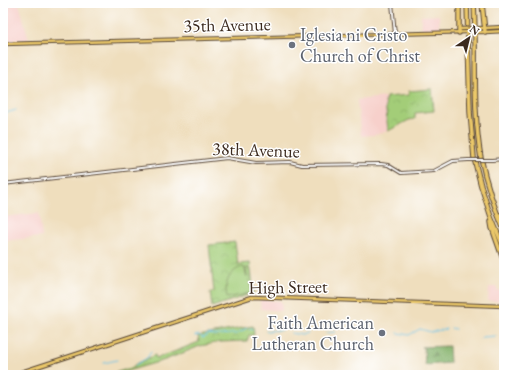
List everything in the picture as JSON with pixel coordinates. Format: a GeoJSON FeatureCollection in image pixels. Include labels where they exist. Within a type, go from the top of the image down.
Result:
{"type":"FeatureCollection","features":[{"type":"Feature","properties":{"kind":"highway"},"geometry":{"type":"LineString","coordinates":[[459,3],[460,31]]}},
{"type":"Feature","properties":{"kind":"highway"},"geometry":{"type":"LineString","coordinates":[[468,3],[472,144],[477,172],[491,217],[504,248]]}},
{"type":"Feature","properties":{"kind":"highway"},"geometry":{"type":"LineString","coordinates":[[474,3],[478,128],[481,157],[491,197],[504,230]]}},
{"type":"Feature","properties":{"kind":"highway"},"geometry":{"type":"LineString","coordinates":[[482,3],[484,30]]}},
{"type":"Feature","properties":{"kind":"highway"},"geometry":{"type":"LineString","coordinates":[[491,197],[504,223]]}},
{"type":"Feature","properties":{"kind":"highway"},"geometry":{"type":"LineString","coordinates":[[491,217],[492,228],[504,262]]}},
{"type":"Feature","properties":{"kind":"main road","name":"35th Avenue"},"geometry":{"type":"LineString","coordinates":[[484,30],[504,27]]}},
{"type":"Feature","properties":{"kind":"main road","name":"35th Avenue"},"geometry":{"type":"LineString","coordinates":[[3,44],[395,34],[484,30],[504,31]]}},
{"type":"Feature","properties":{"kind":"main road","name":"High Street"},"geometry":{"type":"LineString","coordinates":[[12,375],[252,297],[504,306]]}},
{"type":"Feature","properties":{"kind":"street"},"geometry":{"type":"LineString","coordinates":[[392,3],[395,34]]}},
{"type":"Feature","properties":{"kind":"street","name":"38th Avenue"},"geometry":{"type":"LineString","coordinates":[[3,184],[227,158],[256,163],[290,162],[302,165],[381,164],[388,166],[401,174],[434,171],[453,160],[504,159]]}},
{"type":"Feature","properties":{"kind":"shaded area"},"geometry":{"type":"Polygon","coordinates":[[[3,3],[19,3],[29,40],[3,41],[3,3]]]}},
{"type":"Feature","properties":{"kind":"shaded area"},"geometry":{"type":"Polygon","coordinates":[[[439,15],[440,30],[422,30],[421,16],[439,15]]]}},
{"type":"Feature","properties":{"kind":"shaded area"},"geometry":{"type":"Polygon","coordinates":[[[386,97],[385,101],[388,131],[374,135],[361,136],[357,100],[386,97]]]}},
{"type":"Feature","properties":{"kind":"shaded area"},"geometry":{"type":"Polygon","coordinates":[[[39,213],[42,237],[3,241],[3,217],[39,213]]]}},
{"type":"Feature","properties":{"kind":"shaded area"},"geometry":{"type":"Polygon","coordinates":[[[489,287],[497,287],[497,290],[504,291],[504,301],[488,301],[489,287]]]}},
{"type":"Feature","properties":{"kind":"shaded area"},"geometry":{"type":"Polygon","coordinates":[[[260,300],[281,301],[282,311],[261,309],[260,300]]]}},
{"type":"Feature","properties":{"kind":"green space"},"geometry":{"type":"Polygon","coordinates":[[[432,89],[434,111],[415,113],[415,119],[409,120],[388,131],[385,101],[386,97],[409,95],[409,91],[432,89]]]}},
{"type":"Feature","properties":{"kind":"green space"},"geometry":{"type":"Polygon","coordinates":[[[235,242],[238,264],[250,263],[254,293],[212,307],[210,292],[214,292],[209,245],[235,242]]]}},
{"type":"Feature","properties":{"kind":"green space"},"geometry":{"type":"Polygon","coordinates":[[[241,267],[244,267],[247,277],[246,268],[249,268],[249,279],[252,291],[251,293],[227,298],[226,288],[228,280],[233,272],[241,267]]]}},
{"type":"Feature","properties":{"kind":"green space"},"geometry":{"type":"Polygon","coordinates":[[[253,326],[254,335],[249,335],[247,341],[221,342],[200,346],[165,360],[114,375],[107,375],[134,367],[134,365],[155,355],[156,358],[163,356],[199,342],[198,336],[253,326]]]}},
{"type":"Feature","properties":{"kind":"green space"},"geometry":{"type":"Polygon","coordinates":[[[449,346],[450,363],[425,365],[424,348],[421,347],[449,346]]]}},
{"type":"Feature","properties":{"kind":"waterway"},"geometry":{"type":"LineString","coordinates":[[3,114],[16,110]]}},
{"type":"Feature","properties":{"kind":"waterway"},"geometry":{"type":"LineString","coordinates":[[195,336],[199,335],[203,338],[209,334],[236,334],[247,328],[254,330]]}},
{"type":"Feature","properties":{"kind":"waterway"},"geometry":{"type":"LineString","coordinates":[[451,328],[455,329]]}},
{"type":"Feature","properties":{"kind":"waterway"},"geometry":{"type":"LineString","coordinates":[[398,333],[409,335],[420,329],[431,332],[446,329]]}},
{"type":"Feature","properties":{"kind":"waterway"},"geometry":{"type":"LineString","coordinates":[[266,331],[282,330]]}},
{"type":"Feature","properties":{"kind":"waterway"},"geometry":{"type":"LineString","coordinates":[[326,333],[335,332]]}},
{"type":"Feature","properties":{"kind":"waterway"},"geometry":{"type":"LineString","coordinates":[[291,333],[302,335],[308,333]]}},
{"type":"Feature","properties":{"kind":"waterway"},"geometry":{"type":"LineString","coordinates":[[480,339],[482,337],[496,336]]}},
{"type":"Feature","properties":{"kind":"waterway"},"geometry":{"type":"LineString","coordinates":[[135,365],[147,358],[151,352]]}},
{"type":"Feature","properties":{"kind":"waterway"},"geometry":{"type":"LineString","coordinates":[[104,363],[117,360]]}},
{"type":"Feature","properties":{"kind":"place","name":"Iglesia ni Cristo Church of Christ"},"geometry":{"type":"Point","coordinates":[292,45]}},
{"type":"Feature","properties":{"kind":"place","name":"Faith American Lutheran Church"},"geometry":{"type":"Point","coordinates":[382,333]}}]}
